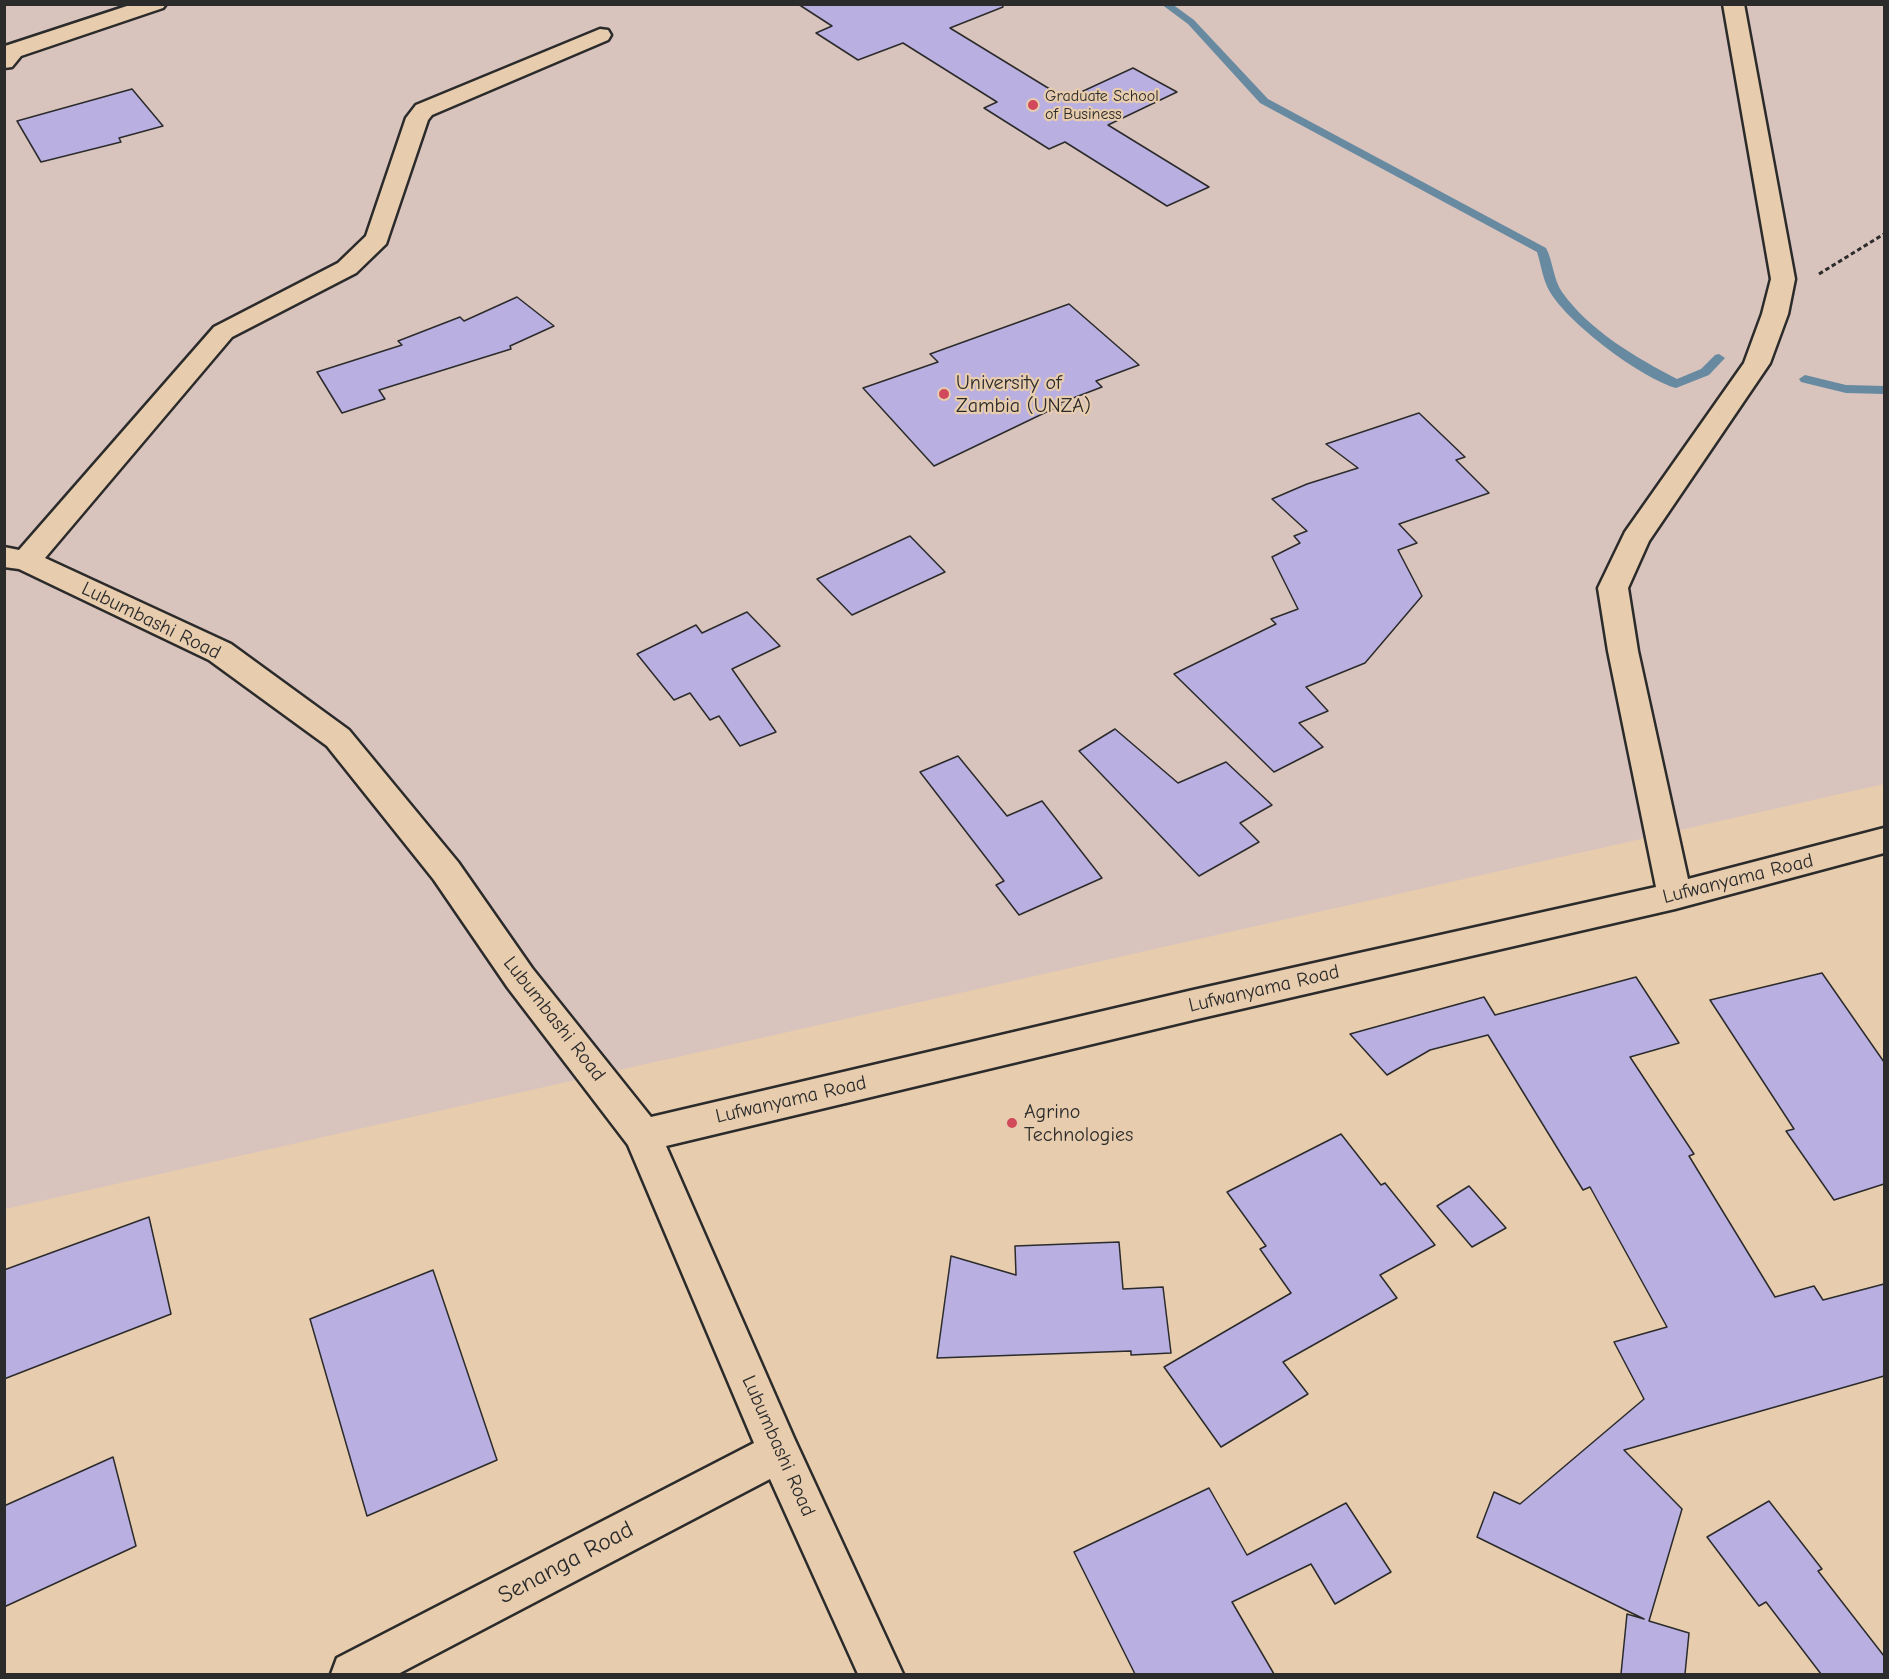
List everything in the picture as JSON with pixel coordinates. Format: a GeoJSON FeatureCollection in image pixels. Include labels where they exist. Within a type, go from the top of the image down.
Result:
{"type":"FeatureCollection","features":[{"type":"Feature","properties":{"kind":"street"},"geometry":{"type":"LineString","coordinates":[[4,62],[13,51],[156,4]]}},
{"type":"Feature","properties":{"kind":"street"},"geometry":{"type":"LineString","coordinates":[[1675,896],[1623,651],[1613,588],[1635,539],[1757,363],[1775,314],[1782,279],[1733,4]]}},
{"type":"Feature","properties":{"kind":"street"},"geometry":{"type":"LineString","coordinates":[[15,559],[223,332],[347,268],[377,238],[417,118],[424,110],[600,35]]}},
{"type":"Feature","properties":{"kind":"street","name":"Lubumbashi Road"},"geometry":{"type":"LineString","coordinates":[[15,559],[220,652],[338,738],[446,871],[520,978],[643,1135],[779,1452],[881,1674]]}},
{"type":"Feature","properties":{"kind":"street","name":"Lufwanyama Road"},"geometry":{"type":"LineString","coordinates":[[643,1135],[1204,1003],[1675,896],[1884,841]]}},
{"type":"Feature","properties":{"kind":"street","name":"Senanga Road"},"geometry":{"type":"LineString","coordinates":[[353,1674],[779,1452]]}},
{"type":"Feature","properties":{"kind":"path"},"geometry":{"type":"LineString","coordinates":[[1782,279],[1815,275],[1884,234]]}},
{"type":"Feature","properties":{"kind":"shaded area","name":"University of Zambia (UNZA)"},"geometry":{"type":"Polygon","coordinates":[[[4,5],[1884,5],[1884,784],[5,1209],[4,5]]]}},
{"type":"Feature","properties":{"kind":"building","name":"Graduate School of Business"},"geometry":{"type":"Polygon","coordinates":[[[798,4],[1002,4],[1003,7],[950,28],[1066,99],[1133,68],[1177,92],[1108,125],[1209,187],[1167,206],[1065,142],[1049,149],[984,108],[997,102],[903,43],[858,60],[816,33],[832,26],[798,4]]]}},
{"type":"Feature","properties":{"kind":"building"},"geometry":{"type":"Polygon","coordinates":[[[132,89],[163,126],[119,138],[121,142],[41,162],[17,121],[132,89]]]}},
{"type":"Feature","properties":{"kind":"building"},"geometry":{"type":"Polygon","coordinates":[[[517,297],[554,326],[510,346],[511,349],[379,390],[385,399],[342,413],[317,372],[402,345],[398,341],[460,317],[464,321],[517,297]]]}},
{"type":"Feature","properties":{"kind":"building"},"geometry":{"type":"Polygon","coordinates":[[[1069,304],[1139,365],[1096,381],[1102,387],[1060,403],[1061,405],[934,466],[863,388],[938,362],[930,354],[1069,304]]]}},
{"type":"Feature","properties":{"kind":"building"},"geometry":{"type":"Polygon","coordinates":[[[1419,413],[1465,457],[1456,460],[1489,493],[1399,524],[1417,543],[1398,550],[1422,596],[1365,663],[1306,687],[1328,711],[1299,723],[1323,747],[1274,772],[1174,674],[1276,624],[1271,619],[1298,609],[1272,557],[1300,543],[1294,536],[1307,531],[1272,499],[1307,484],[1358,468],[1326,444],[1419,413]]]}},
{"type":"Feature","properties":{"kind":"building"},"geometry":{"type":"Polygon","coordinates":[[[910,536],[945,572],[852,615],[817,579],[910,536]]]}},
{"type":"Feature","properties":{"kind":"building"},"geometry":{"type":"Polygon","coordinates":[[[747,612],[780,646],[732,669],[776,732],[740,746],[719,716],[710,720],[690,693],[674,700],[637,654],[696,625],[702,633],[747,612]]]}},
{"type":"Feature","properties":{"kind":"building"},"geometry":{"type":"Polygon","coordinates":[[[1115,729],[1178,783],[1226,762],[1272,805],[1240,823],[1259,842],[1199,876],[1079,751],[1115,729]]]}},
{"type":"Feature","properties":{"kind":"building"},"geometry":{"type":"Polygon","coordinates":[[[958,756],[1007,816],[1042,801],[1102,878],[1019,915],[996,885],[1004,881],[920,772],[958,756]]]}},
{"type":"Feature","properties":{"kind":"building"},"geometry":{"type":"Polygon","coordinates":[[[1822,973],[1884,1062],[1884,1184],[1834,1200],[1786,1131],[1794,1129],[1710,1000],[1822,973]]]}},
{"type":"Feature","properties":{"kind":"building"},"geometry":{"type":"Polygon","coordinates":[[[1636,977],[1679,1043],[1630,1057],[1694,1154],[1689,1156],[1775,1297],[1814,1286],[1823,1300],[1884,1284],[1884,1376],[1624,1450],[1682,1509],[1649,1621],[1689,1633],[1685,1674],[1621,1674],[1627,1614],[1644,1619],[1477,1537],[1494,1492],[1520,1504],[1644,1399],[1614,1342],[1667,1327],[1590,1187],[1583,1190],[1488,1035],[1430,1050],[1387,1075],[1350,1034],[1484,997],[1495,1015],[1636,977]]]}},
{"type":"Feature","properties":{"kind":"building"},"geometry":{"type":"Polygon","coordinates":[[[1341,1134],[1381,1185],[1385,1183],[1435,1245],[1380,1275],[1397,1298],[1283,1362],[1308,1394],[1221,1447],[1164,1367],[1291,1293],[1260,1249],[1266,1246],[1227,1192],[1341,1134]]]}},
{"type":"Feature","properties":{"kind":"building"},"geometry":{"type":"Polygon","coordinates":[[[1469,1186],[1506,1228],[1472,1247],[1437,1206],[1469,1186]]]}},
{"type":"Feature","properties":{"kind":"building"},"geometry":{"type":"Polygon","coordinates":[[[149,1217],[171,1314],[4,1379],[4,1270],[149,1217]]]}},
{"type":"Feature","properties":{"kind":"building"},"geometry":{"type":"Polygon","coordinates":[[[1119,1242],[1123,1289],[1163,1287],[1171,1353],[1131,1355],[1131,1351],[937,1358],[951,1256],[1016,1275],[1015,1246],[1119,1242]]]}},
{"type":"Feature","properties":{"kind":"building"},"geometry":{"type":"Polygon","coordinates":[[[433,1270],[497,1460],[367,1516],[310,1319],[433,1270]]]}},
{"type":"Feature","properties":{"kind":"building"},"geometry":{"type":"Polygon","coordinates":[[[113,1457],[136,1546],[4,1607],[4,1506],[113,1457]]]}},
{"type":"Feature","properties":{"kind":"building"},"geometry":{"type":"Polygon","coordinates":[[[1209,1488],[1247,1555],[1346,1503],[1391,1572],[1335,1604],[1311,1564],[1232,1602],[1274,1674],[1135,1674],[1074,1552],[1209,1488]]]}},
{"type":"Feature","properties":{"kind":"building"},"geometry":{"type":"Polygon","coordinates":[[[1769,1501],[1822,1569],[1818,1571],[1884,1656],[1884,1674],[1821,1674],[1766,1602],[1759,1606],[1707,1537],[1769,1501]]]}},
{"type":"Feature","properties":{"kind":"waterway"},"geometry":{"type":"LineString","coordinates":[[1165,4],[1191,22],[1264,101],[1542,250],[1555,291],[1582,321],[1626,357],[1676,384],[1705,372],[1719,358]]}},
{"type":"Feature","properties":{"kind":"waterway"},"geometry":{"type":"LineString","coordinates":[[1805,379],[1846,389],[1884,390]]}},
{"type":"Feature","properties":{"kind":"place","name":"Graduate School of Business"},"geometry":{"type":"Point","coordinates":[1033,105]}},
{"type":"Feature","properties":{"kind":"place","name":"University of Zambia (UNZA)"},"geometry":{"type":"Point","coordinates":[944,394]}},
{"type":"Feature","properties":{"kind":"place","name":"Agrino Technologies"},"geometry":{"type":"Point","coordinates":[1012,1123]}}]}
